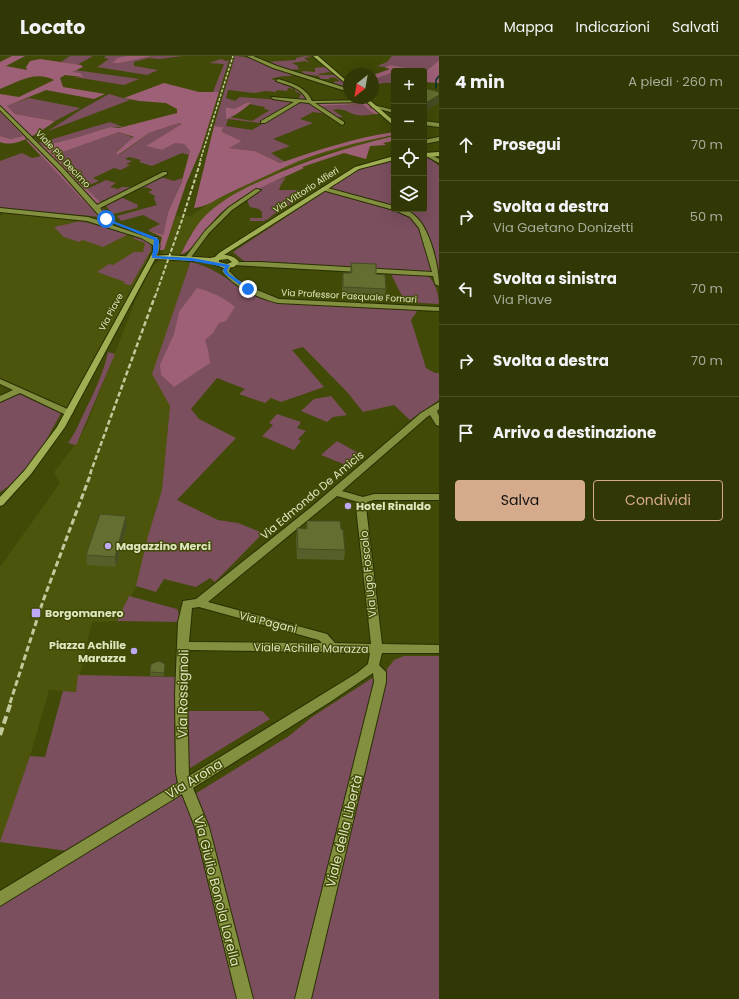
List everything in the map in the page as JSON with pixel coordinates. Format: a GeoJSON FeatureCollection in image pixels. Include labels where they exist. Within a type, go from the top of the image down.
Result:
{"type":"FeatureCollection","features":[{"type":"Feature","properties":{"kind":"main road"},"geometry":{"type":"LineString","coordinates":[[315,56],[343,80]]}},
{"type":"Feature","properties":{"kind":"main road"},"geometry":{"type":"LineString","coordinates":[[373,106],[391,121]]}},
{"type":"Feature","properties":{"kind":"main road","name":"Via Vittorio Alfieri"},"geometry":{"type":"LineString","coordinates":[[217,261],[221,254],[357,168],[391,159]]}},
{"type":"Feature","properties":{"kind":"main road"},"geometry":{"type":"LineString","coordinates":[[153,257],[232,262],[229,253],[233,247]]}},
{"type":"Feature","properties":{"kind":"main road","name":"Via Piave"},"geometry":{"type":"LineString","coordinates":[[0,503],[15,488],[47,448],[69,412],[144,271],[153,257]]}},
{"type":"Feature","properties":{"kind":"street"},"geometry":{"type":"LineString","coordinates":[[249,56],[275,67],[343,88]]}},
{"type":"Feature","properties":{"kind":"street"},"geometry":{"type":"LineString","coordinates":[[278,80],[299,88],[307,95],[310,102],[342,122]]}},
{"type":"Feature","properties":{"kind":"street"},"geometry":{"type":"LineString","coordinates":[[273,98],[310,102],[343,100]]}},
{"type":"Feature","properties":{"kind":"street"},"geometry":{"type":"LineString","coordinates":[[263,122],[299,101]]}},
{"type":"Feature","properties":{"kind":"street"},"geometry":{"type":"LineString","coordinates":[[373,106],[391,112]]}},
{"type":"Feature","properties":{"kind":"street","name":"Viale Pio Decimo"},"geometry":{"type":"LineString","coordinates":[[0,107],[57,165],[96,208],[105,221]]}},
{"type":"Feature","properties":{"kind":"street"},"geometry":{"type":"LineString","coordinates":[[384,115],[391,114]]}},
{"type":"Feature","properties":{"kind":"street"},"geometry":{"type":"LineString","coordinates":[[427,123],[439,125]]}},
{"type":"Feature","properties":{"kind":"street"},"geometry":{"type":"LineString","coordinates":[[427,141],[439,138]]}},
{"type":"Feature","properties":{"kind":"street"},"geometry":{"type":"LineString","coordinates":[[96,208],[165,172]]}},
{"type":"Feature","properties":{"kind":"street"},"geometry":{"type":"LineString","coordinates":[[324,189],[391,207]]}},
{"type":"Feature","properties":{"kind":"street"},"geometry":{"type":"LineString","coordinates":[[190,259],[207,232],[230,209],[258,190]]}},
{"type":"Feature","properties":{"kind":"street"},"geometry":{"type":"LineString","coordinates":[[0,210],[105,221],[151,236],[156,240],[156,252],[153,257]]}},
{"type":"Feature","properties":{"kind":"street"},"geometry":{"type":"LineString","coordinates":[[403,212],[412,216],[422,228],[439,284]]}},
{"type":"Feature","properties":{"kind":"street"},"geometry":{"type":"LineString","coordinates":[[232,262],[437,274]]}},
{"type":"Feature","properties":{"kind":"street","name":"Via Professor Pasquale Fornari"},"geometry":{"type":"LineString","coordinates":[[232,262],[225,271],[229,276],[259,295],[278,301],[439,309]]}},
{"type":"Feature","properties":{"kind":"street"},"geometry":{"type":"LineString","coordinates":[[0,381],[69,412]]}},
{"type":"Feature","properties":{"kind":"street"},"geometry":{"type":"LineString","coordinates":[[0,399],[20,390]]}},
{"type":"Feature","properties":{"kind":"street"},"geometry":{"type":"LineString","coordinates":[[435,408],[439,423]]}},
{"type":"Feature","properties":{"kind":"street","name":"Via Edmondo De Amicis"},"geometry":{"type":"LineString","coordinates":[[199,603],[247,566],[336,492],[424,415],[435,408]]}},
{"type":"Feature","properties":{"kind":"street"},"geometry":{"type":"LineString","coordinates":[[336,492],[352,498],[363,500],[374,497],[439,497]]}},
{"type":"Feature","properties":{"kind":"street","name":"Via Ugo Foscolo"},"geometry":{"type":"LineString","coordinates":[[363,500],[360,507],[377,649]]}},
{"type":"Feature","properties":{"kind":"street","name":"Via Rossignoli"},"geometry":{"type":"LineString","coordinates":[[184,784],[182,773],[181,711],[184,622],[187,604],[199,603]]}},
{"type":"Feature","properties":{"kind":"street","name":"Via Pagani"},"geometry":{"type":"LineString","coordinates":[[199,603],[324,637],[333,648]]}},
{"type":"Feature","properties":{"kind":"street","name":"Viale Achille Marazza"},"geometry":{"type":"LineString","coordinates":[[183,646],[439,649]]}},
{"type":"Feature","properties":{"kind":"street"},"geometry":{"type":"LineString","coordinates":[[373,666],[377,649]]}},
{"type":"Feature","properties":{"kind":"street","name":"Via Arona"},"geometry":{"type":"LineString","coordinates":[[0,899],[184,784],[326,699],[373,666]]}},
{"type":"Feature","properties":{"kind":"street","name":"Viale della Libertà"},"geometry":{"type":"LineString","coordinates":[[304,999],[380,682],[380,672],[373,666]]}},
{"type":"Feature","properties":{"kind":"street","name":"Via Giulio Bonola Lorella"},"geometry":{"type":"LineString","coordinates":[[184,784],[198,813],[245,999]]}},
{"type":"Feature","properties":{"kind":"shaded area"},"geometry":{"type":"Polygon","coordinates":[[[12,56],[25,56],[6,66],[27,70],[26,67],[30,61],[40,59],[81,65],[83,67],[72,72],[80,73],[83,77],[65,75],[60,78],[63,87],[105,94],[94,99],[46,90],[7,106],[15,114],[55,121],[29,138],[14,143],[6,144],[0,142],[0,136],[11,139],[23,136],[0,112],[0,94],[19,97],[54,80],[40,76],[27,78],[0,89],[0,62],[12,56]]]}},
{"type":"Feature","properties":{"kind":"shaded area"},"geometry":{"type":"Polygon","coordinates":[[[70,56],[93,56],[77,65],[61,62],[70,56]]]}},
{"type":"Feature","properties":{"kind":"shaded area"},"geometry":{"type":"Polygon","coordinates":[[[106,56],[126,56],[121,63],[152,56],[183,56],[159,59],[149,58],[134,62],[134,66],[158,70],[147,75],[97,67],[109,59],[104,58],[106,56]]]}},
{"type":"Feature","properties":{"kind":"shaded area"},"geometry":{"type":"Polygon","coordinates":[[[126,56],[152,56],[121,63],[112,63],[118,58],[126,56]]]}},
{"type":"Feature","properties":{"kind":"shaded area"},"geometry":{"type":"Polygon","coordinates":[[[235,56],[256,60],[294,75],[271,79],[295,88],[307,99],[284,98],[299,98],[301,94],[295,91],[295,89],[288,88],[287,91],[277,90],[276,92],[266,91],[254,93],[228,90],[226,98],[235,101],[240,97],[294,101],[259,123],[228,119],[226,126],[252,130],[301,102],[309,102],[327,114],[313,112],[300,119],[313,123],[273,139],[290,146],[271,153],[285,162],[280,163],[255,151],[228,148],[242,141],[222,132],[223,127],[214,126],[235,56]],[[248,102],[234,109],[226,107],[226,119],[229,117],[252,121],[270,110],[264,109],[265,107],[249,104],[251,103],[248,102]]]}},
{"type":"Feature","properties":{"kind":"shaded area"},"geometry":{"type":"Polygon","coordinates":[[[305,56],[312,57],[304,58],[310,63],[305,61],[292,63],[298,66],[299,69],[326,67],[331,73],[318,74],[336,75],[343,81],[343,86],[332,84],[334,83],[333,82],[340,81],[336,78],[329,77],[330,79],[320,79],[319,76],[303,74],[302,71],[315,72],[315,68],[287,70],[266,62],[296,60],[296,58],[305,56]]]}},
{"type":"Feature","properties":{"kind":"shaded area"},"geometry":{"type":"Polygon","coordinates":[[[392,56],[439,56],[439,60],[427,70],[427,68],[406,68],[390,65],[383,67],[377,66],[387,62],[392,56]]]}},
{"type":"Feature","properties":{"kind":"shaded area"},"geometry":{"type":"Polygon","coordinates":[[[221,59],[226,61],[229,60],[219,92],[213,92],[224,64],[209,63],[221,59]]]}},
{"type":"Feature","properties":{"kind":"shaded area"},"geometry":{"type":"Polygon","coordinates":[[[439,60],[439,83],[427,82],[427,70],[439,60]]]}},
{"type":"Feature","properties":{"kind":"shaded area"},"geometry":{"type":"Polygon","coordinates":[[[390,65],[407,68],[391,68],[391,73],[379,78],[379,73],[390,69],[384,67],[390,65]]]}},
{"type":"Feature","properties":{"kind":"shaded area"},"geometry":{"type":"Polygon","coordinates":[[[75,70],[139,79],[124,85],[74,77],[82,77],[72,72],[75,70]]]}},
{"type":"Feature","properties":{"kind":"shaded area"},"geometry":{"type":"Polygon","coordinates":[[[391,73],[391,83],[379,84],[379,78],[391,73]]]}},
{"type":"Feature","properties":{"kind":"shaded area"},"geometry":{"type":"Polygon","coordinates":[[[164,83],[199,92],[219,92],[201,149],[186,184],[164,250],[159,250],[162,237],[147,230],[163,235],[168,212],[181,184],[190,151],[184,144],[175,143],[162,150],[146,146],[182,124],[179,123],[149,133],[118,155],[116,152],[134,137],[119,132],[54,155],[101,203],[99,205],[110,216],[105,217],[98,216],[26,140],[34,138],[43,146],[110,127],[119,128],[177,113],[177,109],[166,103],[139,101],[124,98],[164,83]]]}},
{"type":"Feature","properties":{"kind":"shaded area"},"geometry":{"type":"Polygon","coordinates":[[[109,94],[130,100],[48,131],[82,109],[109,94]]]}},
{"type":"Feature","properties":{"kind":"shaded area"},"geometry":{"type":"Polygon","coordinates":[[[29,98],[80,108],[55,121],[15,114],[6,106],[29,98]]]}},
{"type":"Feature","properties":{"kind":"shaded area"},"geometry":{"type":"Polygon","coordinates":[[[248,102],[251,103],[233,116],[226,119],[226,107],[234,109],[248,102]]]}},
{"type":"Feature","properties":{"kind":"shaded area"},"geometry":{"type":"Polygon","coordinates":[[[343,102],[343,104],[362,104],[321,106],[315,103],[343,102]]]}},
{"type":"Feature","properties":{"kind":"shaded area"},"geometry":{"type":"Polygon","coordinates":[[[315,103],[321,106],[362,104],[374,114],[359,115],[340,109],[333,110],[343,117],[337,117],[315,103]]]}},
{"type":"Feature","properties":{"kind":"shaded area"},"geometry":{"type":"Polygon","coordinates":[[[362,104],[368,104],[379,114],[374,114],[362,104]]]}},
{"type":"Feature","properties":{"kind":"shaded area"},"geometry":{"type":"Polygon","coordinates":[[[0,112],[23,136],[11,139],[0,136],[0,112]]]}},
{"type":"Feature","properties":{"kind":"shaded area"},"geometry":{"type":"Polygon","coordinates":[[[110,122],[123,127],[110,127],[43,146],[39,143],[110,122]]]}},
{"type":"Feature","properties":{"kind":"shaded area"},"geometry":{"type":"Polygon","coordinates":[[[179,123],[183,125],[147,146],[162,150],[175,142],[184,144],[190,151],[189,155],[182,153],[152,166],[139,162],[141,160],[129,157],[125,159],[132,161],[126,164],[130,165],[121,170],[114,168],[93,178],[99,181],[84,187],[53,155],[119,132],[134,138],[116,151],[119,155],[149,133],[179,123]]]}},
{"type":"Feature","properties":{"kind":"shaded area"},"geometry":{"type":"Polygon","coordinates":[[[214,126],[223,127],[222,132],[242,141],[229,148],[255,151],[280,163],[350,141],[391,133],[391,136],[352,144],[298,161],[207,205],[194,208],[214,126]]]}},
{"type":"Feature","properties":{"kind":"shaded area"},"geometry":{"type":"Polygon","coordinates":[[[391,136],[323,154],[289,167],[252,185],[241,191],[191,233],[181,254],[182,261],[190,263],[153,373],[170,406],[162,490],[148,536],[137,585],[117,621],[92,622],[76,692],[49,690],[30,756],[0,844],[0,567],[60,483],[54,472],[78,441],[88,422],[136,299],[151,268],[160,260],[176,216],[191,216],[211,202],[291,164],[337,148],[391,136]]]}},
{"type":"Feature","properties":{"kind":"shaded area"},"geometry":{"type":"Polygon","coordinates":[[[391,137],[391,142],[383,143],[386,145],[370,146],[366,159],[344,153],[302,167],[304,168],[246,195],[224,210],[199,240],[189,250],[181,254],[200,221],[217,206],[239,191],[311,160],[391,137]]]}},
{"type":"Feature","properties":{"kind":"shaded area"},"geometry":{"type":"Polygon","coordinates":[[[22,153],[32,158],[41,156],[101,217],[0,208],[0,161],[22,153]]]}},
{"type":"Feature","properties":{"kind":"shaded area"},"geometry":{"type":"Polygon","coordinates":[[[427,157],[439,166],[439,274],[437,272],[244,261],[233,252],[352,174],[365,167],[391,160],[391,212],[427,212],[427,157]]]}},
{"type":"Feature","properties":{"kind":"shaded area"},"geometry":{"type":"Polygon","coordinates":[[[161,177],[174,181],[182,178],[181,184],[168,212],[163,235],[148,230],[160,224],[143,215],[121,221],[117,216],[157,205],[154,199],[155,196],[148,192],[153,190],[146,187],[135,190],[161,177]]]}},
{"type":"Feature","properties":{"kind":"shaded area"},"geometry":{"type":"Polygon","coordinates":[[[286,177],[279,190],[304,190],[299,199],[264,221],[250,221],[250,218],[262,218],[262,212],[259,209],[250,207],[247,200],[242,198],[264,185],[286,177]]]}},
{"type":"Feature","properties":{"kind":"shaded area"},"geometry":{"type":"Polygon","coordinates":[[[106,180],[116,183],[110,187],[118,189],[122,187],[132,187],[107,201],[103,200],[101,203],[87,189],[106,180]]]}},
{"type":"Feature","properties":{"kind":"shaded area"},"geometry":{"type":"Polygon","coordinates":[[[121,197],[138,205],[137,208],[113,214],[105,205],[121,197]]]}},
{"type":"Feature","properties":{"kind":"shaded area"},"geometry":{"type":"Polygon","coordinates":[[[5,212],[78,217],[147,239],[156,248],[69,413],[0,381],[0,217],[5,212]]]}},
{"type":"Feature","properties":{"kind":"shaded area"},"geometry":{"type":"Polygon","coordinates":[[[81,221],[129,234],[103,247],[83,240],[79,242],[64,237],[54,227],[81,221]]]}},
{"type":"Feature","properties":{"kind":"shaded area"},"geometry":{"type":"Polygon","coordinates":[[[136,237],[150,242],[151,250],[131,285],[124,284],[125,282],[97,272],[109,264],[113,265],[134,252],[143,252],[145,243],[132,238],[136,237]]]}},
{"type":"Feature","properties":{"kind":"shaded area"},"geometry":{"type":"Polygon","coordinates":[[[190,262],[219,273],[245,290],[269,299],[418,310],[411,320],[426,368],[435,373],[439,373],[439,400],[410,420],[394,405],[363,412],[348,393],[303,347],[292,350],[324,387],[281,402],[271,398],[265,403],[239,394],[245,389],[217,378],[191,409],[199,419],[236,438],[177,500],[218,520],[238,523],[263,533],[215,582],[210,578],[196,587],[164,579],[156,592],[136,586],[148,536],[162,490],[170,406],[152,374],[190,262]]]}},
{"type":"Feature","properties":{"kind":"shaded area"},"geometry":{"type":"Polygon","coordinates":[[[391,274],[428,276],[433,281],[436,288],[439,304],[405,302],[391,274]]]}},
{"type":"Feature","properties":{"kind":"shaded area"},"geometry":{"type":"Polygon","coordinates":[[[197,288],[217,295],[235,307],[226,321],[219,323],[213,333],[205,340],[210,363],[174,387],[161,375],[160,365],[174,334],[179,312],[197,288]]]}},
{"type":"Feature","properties":{"kind":"shaded area"},"geometry":{"type":"Polygon","coordinates":[[[108,352],[115,354],[78,441],[76,445],[68,443],[75,432],[94,391],[104,367],[108,352]]]}},
{"type":"Feature","properties":{"kind":"shaded area"},"geometry":{"type":"Polygon","coordinates":[[[17,393],[61,413],[45,442],[18,480],[0,492],[0,400],[17,393]]]}},
{"type":"Feature","properties":{"kind":"shaded area"},"geometry":{"type":"Polygon","coordinates":[[[331,396],[347,415],[333,417],[327,422],[301,411],[314,399],[331,396]]]}},
{"type":"Feature","properties":{"kind":"shaded area"},"geometry":{"type":"Polygon","coordinates":[[[277,414],[301,422],[297,428],[306,431],[298,439],[301,441],[294,450],[262,436],[273,425],[269,423],[277,414]]]}},
{"type":"Feature","properties":{"kind":"shaded area"},"geometry":{"type":"Polygon","coordinates":[[[337,441],[360,454],[346,465],[321,455],[337,441]]]}},
{"type":"Feature","properties":{"kind":"shaded area"},"geometry":{"type":"Polygon","coordinates":[[[129,596],[177,609],[179,614],[179,622],[117,621],[129,596]]]}},
{"type":"Feature","properties":{"kind":"shaded area"},"geometry":{"type":"Polygon","coordinates":[[[404,656],[439,656],[439,999],[308,999],[387,669],[394,660],[404,656]]]}},
{"type":"Feature","properties":{"kind":"shaded area"},"geometry":{"type":"Polygon","coordinates":[[[380,673],[304,999],[0,999],[0,899],[75,852],[0,842],[30,756],[45,757],[63,691],[76,692],[78,675],[176,677],[174,735],[177,788],[190,797],[289,736],[312,717],[380,673]]]}},
{"type":"Feature","properties":{"kind":"shaded area"},"geometry":{"type":"Polygon","coordinates":[[[181,711],[262,711],[270,719],[182,773],[181,711]]]}},
{"type":"Feature","properties":{"kind":"building"},"geometry":{"type":"Polygon","coordinates":[[[427,89],[439,92],[439,95],[427,102],[427,89]]]}},
{"type":"Feature","properties":{"kind":"building"},"geometry":{"type":"Polygon","coordinates":[[[351,263],[376,264],[376,274],[385,275],[386,289],[343,287],[343,273],[352,273],[351,263]]]}},
{"type":"Feature","properties":{"kind":"building","name":"Magazzino Merci"},"geometry":{"type":"Polygon","coordinates":[[[100,514],[126,516],[115,557],[86,555],[100,514]]]}},
{"type":"Feature","properties":{"kind":"building"},"geometry":{"type":"Polygon","coordinates":[[[307,521],[340,521],[341,529],[343,530],[345,550],[298,549],[297,528],[307,529],[307,521]]]}},
{"type":"Feature","properties":{"kind":"building"},"geometry":{"type":"Polygon","coordinates":[[[159,661],[165,664],[164,673],[150,672],[151,664],[159,661]]]}},
{"type":"Feature","properties":{"kind":"waterway"},"geometry":{"type":"LineString","coordinates":[[436,88],[436,80],[439,76]]}},
{"type":"Feature","properties":{"kind":"railway"},"geometry":{"type":"LineString","coordinates":[[200,161],[233,56]]}},
{"type":"Feature","properties":{"kind":"railway"},"geometry":{"type":"LineString","coordinates":[[155,297],[201,160]]}},
{"type":"Feature","properties":{"kind":"railway"},"geometry":{"type":"LineString","coordinates":[[90,474],[155,296]]}},
{"type":"Feature","properties":{"kind":"railway"},"geometry":{"type":"LineString","coordinates":[[10,703],[43,601],[91,473]]}},
{"type":"Feature","properties":{"kind":"railway"},"geometry":{"type":"LineString","coordinates":[[0,735],[11,702]]}},
{"type":"Feature","properties":{"kind":"place","name":"Hotel Rinaldo"},"geometry":{"type":"Point","coordinates":[348,506]}},
{"type":"Feature","properties":{"kind":"place","name":"Magazzino Merci"},"geometry":{"type":"Point","coordinates":[108,546]}},
{"type":"Feature","properties":{"kind":"place","name":"Borgomanero"},"geometry":{"type":"Point","coordinates":[36,613]}},
{"type":"Feature","properties":{"kind":"place","name":"Piazza Achille Marazza"},"geometry":{"type":"Point","coordinates":[134,651]}},
{"type":"Feature","properties":{"kind":"route"},"geometry":{"type":"LineString","coordinates":[[106,219],[154,238],[156,240],[156,252],[153,257],[192,259],[228,266],[225,270],[226,273],[248,289]]}}]}
